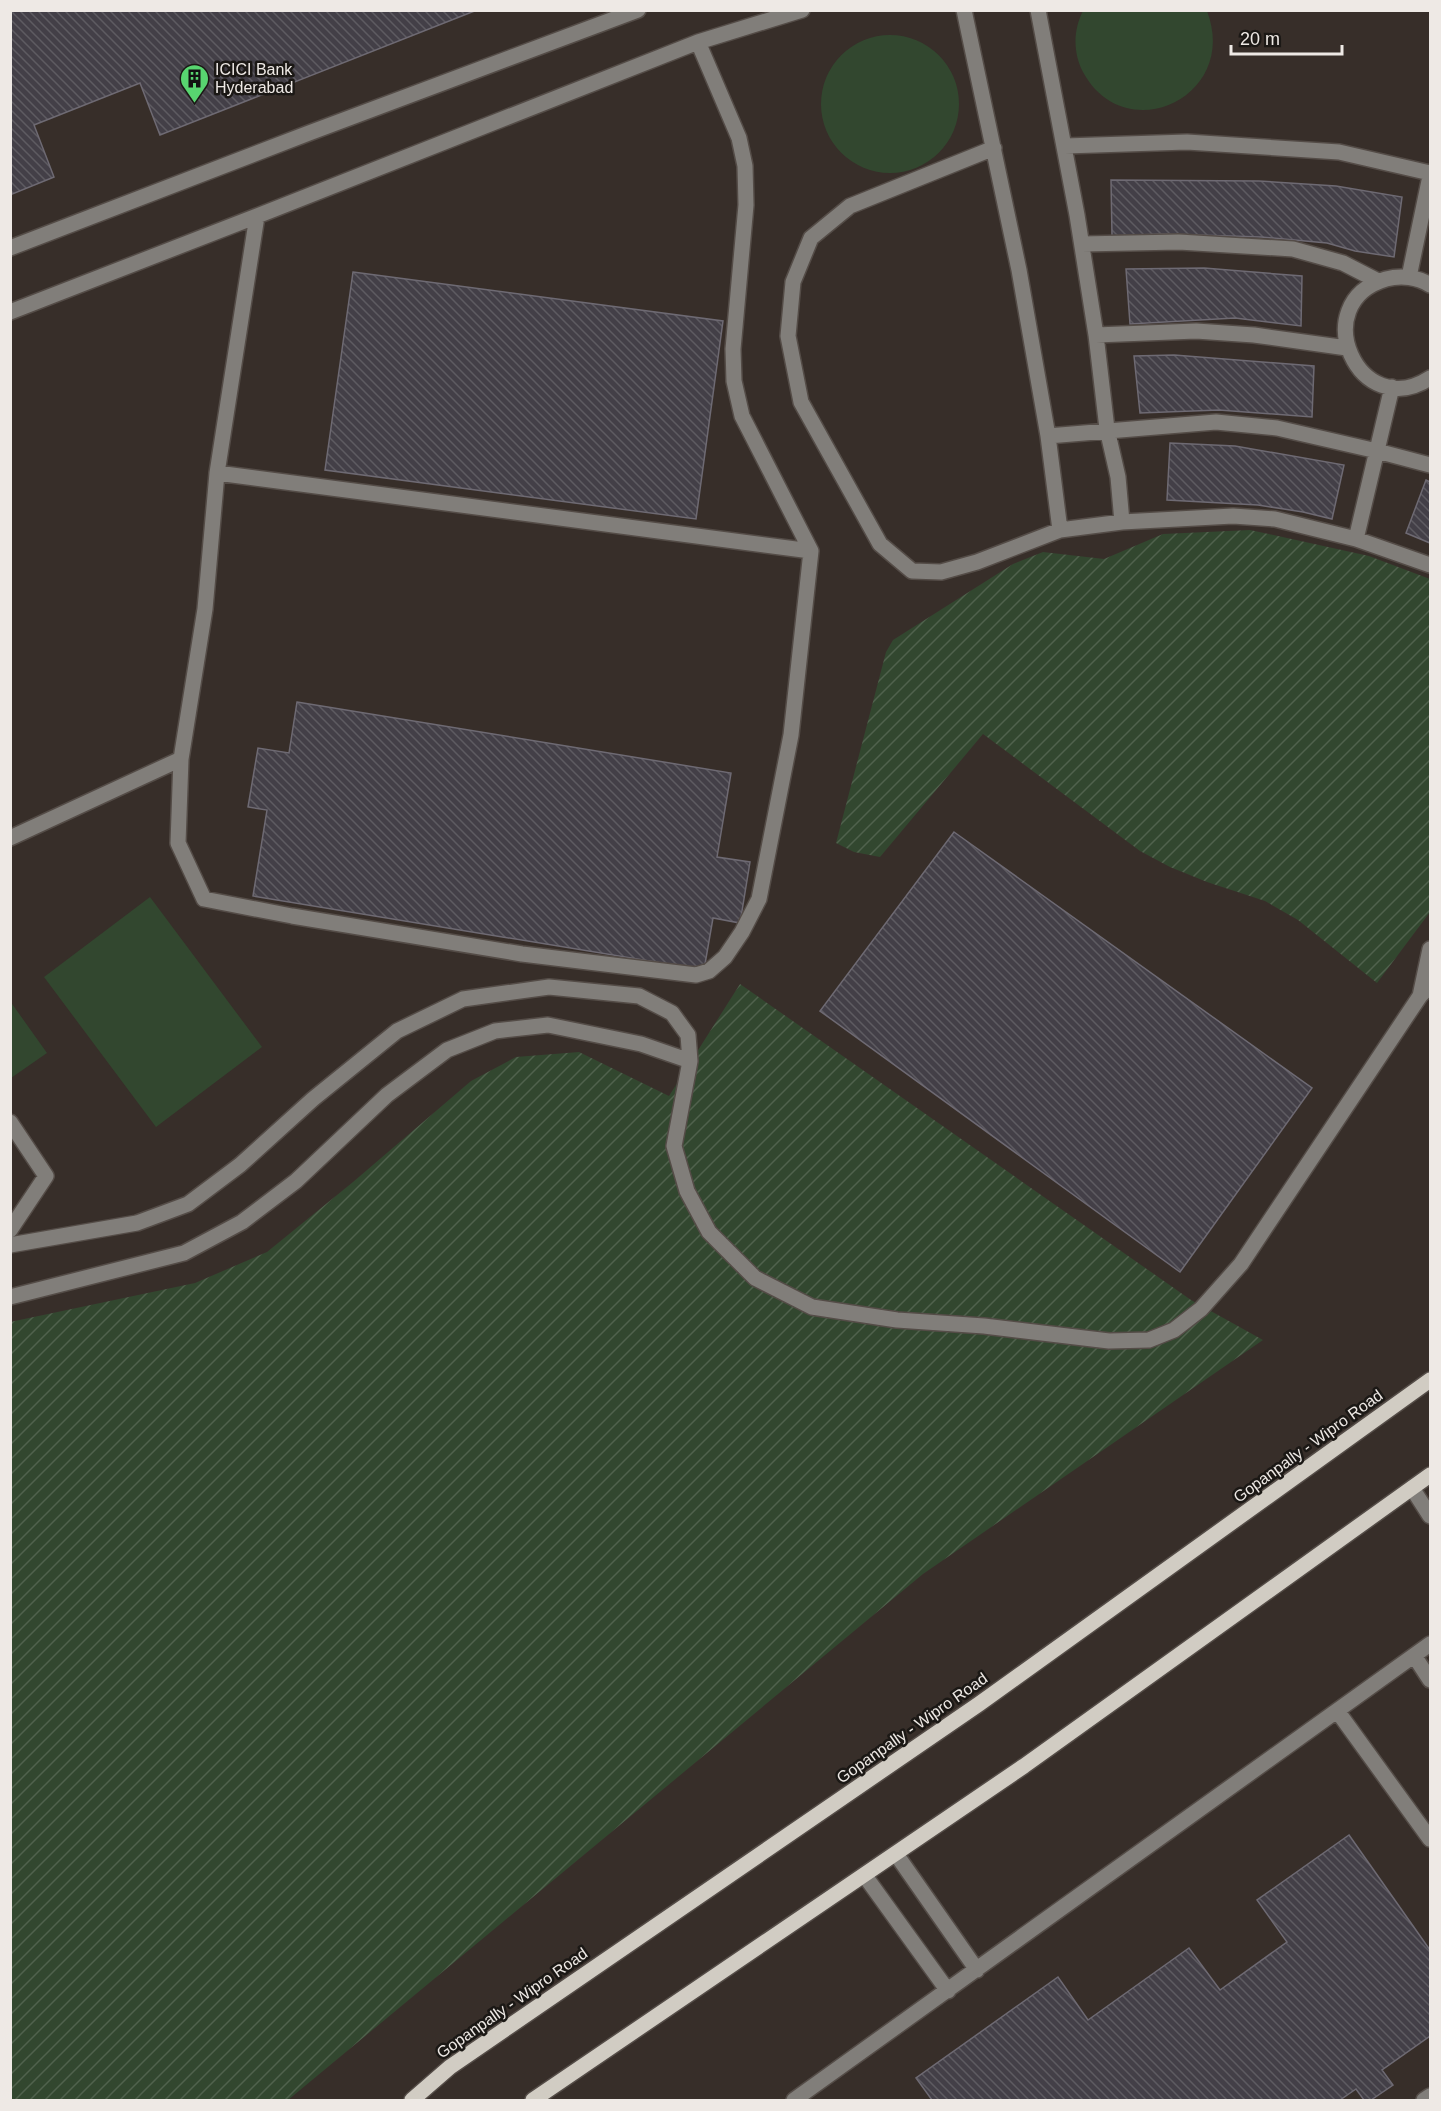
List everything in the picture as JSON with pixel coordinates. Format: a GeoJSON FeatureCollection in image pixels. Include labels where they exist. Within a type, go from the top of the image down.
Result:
{"type":"FeatureCollection","features":[{"type":"Feature","properties":{"kind":"main road","name":"Gopanpally - Wipro Road"},"geometry":{"type":"LineString","coordinates":[[412,2100],[450,2067],[979,1704],[1431,1380]]}},
{"type":"Feature","properties":{"kind":"main road"},"geometry":{"type":"LineString","coordinates":[[533,2100],[1034,1760],[1431,1475]]}},
{"type":"Feature","properties":{"kind":"lane"},"geometry":{"type":"LineString","coordinates":[[10,248],[638,10]]}},
{"type":"Feature","properties":{"kind":"lane"},"geometry":{"type":"LineString","coordinates":[[10,312],[698,42],[802,10]]}},
{"type":"Feature","properties":{"kind":"lane"},"geometry":{"type":"LineString","coordinates":[[964,10],[1019,270],[1047,436],[1060,530]]}},
{"type":"Feature","properties":{"kind":"lane"},"geometry":{"type":"LineString","coordinates":[[1038,10],[1082,244],[1107,429],[1118,477],[1122,522]]}},
{"type":"Feature","properties":{"kind":"lane"},"geometry":{"type":"LineString","coordinates":[[257,216],[216,473],[205,609],[181,759],[178,843],[204,899],[522,954],[696,975],[709,971],[725,957],[742,932],[759,899],[791,735],[811,551],[742,416],[734,381],[733,349],[746,205],[745,166],[739,138],[698,42]]}},
{"type":"Feature","properties":{"kind":"lane"},"geometry":{"type":"LineString","coordinates":[[1065,146],[1187,142],[1339,152],[1431,174],[1409,277]]}},
{"type":"Feature","properties":{"kind":"lane"},"geometry":{"type":"LineString","coordinates":[[994,148],[850,206],[811,238],[793,282],[788,336],[801,402],[880,544],[912,571],[941,572],[977,562],[1060,530],[1122,522],[1233,516],[1275,519],[1356,539],[1431,565]]}},
{"type":"Feature","properties":{"kind":"lane"},"geometry":{"type":"LineString","coordinates":[[1082,244],[1179,242],[1293,249],[1343,263],[1378,281]]}},
{"type":"Feature","properties":{"kind":"lane"},"geometry":{"type":"LineString","coordinates":[[1431,285],[1409,277],[1393,277],[1378,281],[1364,290],[1354,302],[1347,317],[1345,332],[1347,348],[1354,362],[1364,374],[1377,382],[1392,387],[1408,387],[1431,378]]}},
{"type":"Feature","properties":{"kind":"lane"},"geometry":{"type":"LineString","coordinates":[[1096,335],[1196,331],[1254,335],[1347,348]]}},
{"type":"Feature","properties":{"kind":"lane"},"geometry":{"type":"LineString","coordinates":[[1356,539],[1392,387]]}},
{"type":"Feature","properties":{"kind":"lane"},"geometry":{"type":"LineString","coordinates":[[1047,436],[1107,429],[1216,422],[1277,428],[1431,465]]}},
{"type":"Feature","properties":{"kind":"lane"},"geometry":{"type":"LineString","coordinates":[[216,473],[811,551]]}},
{"type":"Feature","properties":{"kind":"lane"},"geometry":{"type":"LineString","coordinates":[[10,838],[181,759]]}},
{"type":"Feature","properties":{"kind":"lane"},"geometry":{"type":"LineString","coordinates":[[10,1245],[137,1223],[188,1204],[240,1165],[313,1100],[397,1031],[463,999],[549,987],[639,996],[672,1013],[688,1035],[690,1061],[674,1146],[687,1191],[709,1232],[755,1278],[812,1307],[897,1320],[984,1326],[1109,1341],[1149,1340],[1174,1330],[1202,1309],[1241,1264],[1425,991],[1431,950]]}},
{"type":"Feature","properties":{"kind":"lane"},"geometry":{"type":"LineString","coordinates":[[10,1297],[184,1253],[204,1243],[242,1222],[296,1181],[387,1095],[447,1050],[495,1030],[548,1025],[641,1044],[690,1061]]}},
{"type":"Feature","properties":{"kind":"lane"},"geometry":{"type":"LineString","coordinates":[[10,1122],[46,1176],[10,1230]]}},
{"type":"Feature","properties":{"kind":"lane"},"geometry":{"type":"LineString","coordinates":[[1412,1488],[1431,1516]]}},
{"type":"Feature","properties":{"kind":"lane"},"geometry":{"type":"LineString","coordinates":[[794,2100],[1431,1644]]}},
{"type":"Feature","properties":{"kind":"lane"},"geometry":{"type":"LineString","coordinates":[[1414,1657],[1431,1680]]}},
{"type":"Feature","properties":{"kind":"lane"},"geometry":{"type":"LineString","coordinates":[[1338,1712],[1431,1839]]}},
{"type":"Feature","properties":{"kind":"lane"},"geometry":{"type":"LineString","coordinates":[[896,1854],[977,1970]]}},
{"type":"Feature","properties":{"kind":"lane"},"geometry":{"type":"LineString","coordinates":[[865,1876],[948,1991]]}},
{"type":"Feature","properties":{"kind":"lane"},"geometry":{"type":"LineString","coordinates":[[1424,2100],[1431,2096]]}},
{"type":"Feature","properties":{"kind":"green space"},"geometry":{"type":"Polygon","coordinates":[[[1083,11],[1207,11],[1213,42],[1207,68],[1193,89],[1173,103],[1149,110],[1125,107],[1102,95],[1083,72],[1077,57],[1076,34],[1083,11]]]}},
{"type":"Feature","properties":{"kind":"green space"},"geometry":{"type":"Polygon","coordinates":[[[890,35],[916,40],[939,55],[954,78],[959,104],[954,130],[939,153],[916,168],[890,173],[864,168],[841,153],[826,130],[821,104],[826,78],[841,55],[864,40],[890,35]]]}},
{"type":"Feature","properties":{"kind":"green space"},"geometry":{"type":"Polygon","coordinates":[[[1250,530],[1369,556],[1430,579],[1430,912],[1377,983],[1298,920],[1265,901],[1207,882],[1170,867],[1140,851],[983,734],[880,857],[854,852],[836,843],[886,652],[893,640],[1013,564],[1043,552],[1104,559],[1163,534],[1250,530]]]}},
{"type":"Feature","properties":{"kind":"green space"},"geometry":{"type":"Polygon","coordinates":[[[150,897],[262,1047],[156,1127],[44,977],[150,897]]]}},
{"type":"Feature","properties":{"kind":"green space"},"geometry":{"type":"Polygon","coordinates":[[[740,984],[1191,1300],[1263,1340],[923,1574],[288,2100],[11,2100],[10,1322],[195,1283],[267,1252],[471,1081],[516,1057],[579,1052],[669,1096],[740,984]]]}},
{"type":"Feature","properties":{"kind":"green space"},"geometry":{"type":"Polygon","coordinates":[[[10,1001],[47,1053],[11,1078],[10,1078],[10,1001]]]}},
{"type":"Feature","properties":{"kind":"building","name":"ICICI Bank Hyderabad"},"geometry":{"type":"Polygon","coordinates":[[[10,10],[477,10],[160,135],[140,83],[34,125],[54,177],[10,195],[10,10]]]}},
{"type":"Feature","properties":{"kind":"building"},"geometry":{"type":"Polygon","coordinates":[[[1111,180],[1259,181],[1336,186],[1402,197],[1394,257],[1355,251],[1327,243],[1261,237],[1164,234],[1112,236],[1111,180]]]}},
{"type":"Feature","properties":{"kind":"building"},"geometry":{"type":"Polygon","coordinates":[[[1204,268],[1302,276],[1301,326],[1235,318],[1130,324],[1126,269],[1204,268]]]}},
{"type":"Feature","properties":{"kind":"building"},"geometry":{"type":"Polygon","coordinates":[[[353,272],[723,321],[696,519],[325,470],[353,272]]]}},
{"type":"Feature","properties":{"kind":"building"},"geometry":{"type":"Polygon","coordinates":[[[1174,355],[1314,366],[1312,417],[1219,410],[1140,413],[1134,356],[1174,355]]]}},
{"type":"Feature","properties":{"kind":"building"},"geometry":{"type":"Polygon","coordinates":[[[1170,443],[1235,446],[1344,465],[1332,519],[1258,505],[1167,500],[1170,443]]]}},
{"type":"Feature","properties":{"kind":"building"},"geometry":{"type":"Polygon","coordinates":[[[1426,480],[1430,482],[1430,543],[1406,533],[1426,480]]]}},
{"type":"Feature","properties":{"kind":"building"},"geometry":{"type":"Polygon","coordinates":[[[297,702],[731,773],[717,857],[750,862],[740,923],[713,918],[704,970],[253,896],[267,810],[248,807],[258,748],[289,753],[297,702]]]}},
{"type":"Feature","properties":{"kind":"building"},"geometry":{"type":"Polygon","coordinates":[[[954,832],[1312,1088],[1180,1272],[820,1011],[954,832]]]}},
{"type":"Feature","properties":{"kind":"building"},"geometry":{"type":"Polygon","coordinates":[[[1349,1835],[1430,1950],[1430,2036],[1382,2070],[1393,2085],[1371,2100],[1364,2100],[1356,2089],[1340,2100],[932,2100],[916,2078],[1058,1977],[1088,2020],[1189,1948],[1220,1990],[1287,1942],[1257,1900],[1349,1835]]]}},
{"type":"Feature","properties":{"kind":"place","name":"ICICI Bank Hyderabad"},"geometry":{"type":"Point","coordinates":[194,104]}}]}
